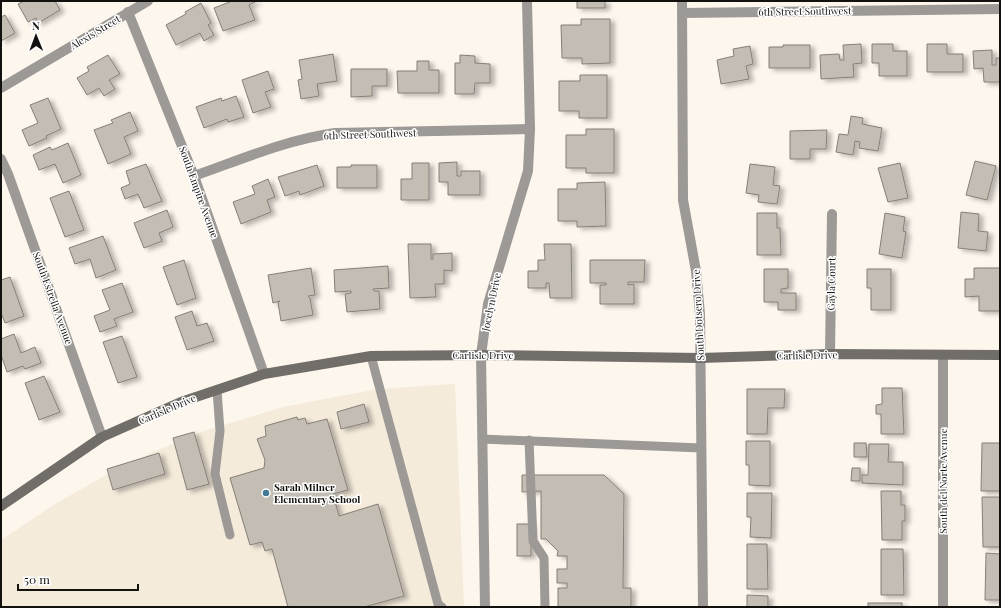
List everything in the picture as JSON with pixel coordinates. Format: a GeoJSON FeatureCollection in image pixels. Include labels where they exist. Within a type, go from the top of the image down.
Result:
{"type":"FeatureCollection","features":[{"type":"Feature","properties":{"kind":"street","name":"Alexis Street"},"geometry":{"type":"LineString","coordinates":[[1,88],[148,1]]}},
{"type":"Feature","properties":{"kind":"street","name":"Jocelyn Drive"},"geometry":{"type":"LineString","coordinates":[[484,607],[481,355],[488,304],[528,171],[530,129],[527,1]]}},
{"type":"Feature","properties":{"kind":"street","name":"South Dotsero Drive"},"geometry":{"type":"LineString","coordinates":[[682,1],[683,200],[696,271],[700,314],[702,607]]}},
{"type":"Feature","properties":{"kind":"street","name":"6th Street Southwest"},"geometry":{"type":"LineString","coordinates":[[683,13],[1000,8]]}},
{"type":"Feature","properties":{"kind":"street","name":"South Empire Avenue"},"geometry":{"type":"LineString","coordinates":[[128,12],[194,176],[264,374]]}},
{"type":"Feature","properties":{"kind":"street","name":"6th Street Southwest"},"geometry":{"type":"LineString","coordinates":[[194,176],[310,136],[334,133],[530,129]]}},
{"type":"Feature","properties":{"kind":"street","name":"South Estrella Avenue"},"geometry":{"type":"LineString","coordinates":[[1,159],[8,174],[72,350],[102,438]]}},
{"type":"Feature","properties":{"kind":"street","name":"Gayla Court"},"geometry":{"type":"LineString","coordinates":[[830,354],[832,214]]}},
{"type":"Feature","properties":{"kind":"street","name":"Carlisle Drive"},"geometry":{"type":"LineString","coordinates":[[1,506],[102,438],[181,402],[264,374],[371,356],[481,355],[700,358],[830,354],[1000,355]]}},
{"type":"Feature","properties":{"kind":"street","name":"South del Norte Avenue"},"geometry":{"type":"LineString","coordinates":[[943,355],[943,607]]}},
{"type":"Feature","properties":{"kind":"lane"},"geometry":{"type":"LineString","coordinates":[[371,356],[436,598],[438,604],[442,607]]}},
{"type":"Feature","properties":{"kind":"lane"},"geometry":{"type":"LineString","coordinates":[[217,390],[220,431],[215,474],[230,535]]}},
{"type":"Feature","properties":{"kind":"lane"},"geometry":{"type":"LineString","coordinates":[[482,439],[701,448]]}},
{"type":"Feature","properties":{"kind":"lane"},"geometry":{"type":"LineString","coordinates":[[529,440],[533,542],[544,558],[545,607]]}},
{"type":"Feature","properties":{"kind":"shaded area","name":"Sarah Milner Elementary School"},"geometry":{"type":"Polygon","coordinates":[[[455,384],[464,607],[1,607],[1,540],[55,504],[115,470],[153,452],[204,431],[283,407],[378,389],[455,384]]]}},
{"type":"Feature","properties":{"kind":"building"},"geometry":{"type":"Polygon","coordinates":[[[24,1],[55,1],[60,10],[38,23],[36,18],[28,22],[18,4],[24,1]]]}},
{"type":"Feature","properties":{"kind":"building"},"geometry":{"type":"Polygon","coordinates":[[[232,1],[257,1],[249,5],[255,20],[223,31],[214,8],[232,1]]]}},
{"type":"Feature","properties":{"kind":"building"},"geometry":{"type":"Polygon","coordinates":[[[577,1],[605,1],[605,8],[577,8],[577,1]]]}},
{"type":"Feature","properties":{"kind":"building"},"geometry":{"type":"Polygon","coordinates":[[[201,3],[211,23],[208,25],[214,35],[204,41],[200,33],[176,45],[166,25],[186,14],[185,12],[201,3]]]}},
{"type":"Feature","properties":{"kind":"building"},"geometry":{"type":"Polygon","coordinates":[[[5,15],[15,33],[1,41],[1,17],[5,15]]]}},
{"type":"Feature","properties":{"kind":"building"},"geometry":{"type":"Polygon","coordinates":[[[581,19],[610,19],[610,63],[582,64],[582,58],[562,58],[561,25],[581,25],[581,19]]]}},
{"type":"Feature","properties":{"kind":"building"},"geometry":{"type":"Polygon","coordinates":[[[861,44],[862,63],[853,64],[854,77],[821,79],[820,55],[839,54],[840,60],[844,60],[843,45],[861,44]]]}},
{"type":"Feature","properties":{"kind":"building"},"geometry":{"type":"Polygon","coordinates":[[[872,44],[893,44],[893,51],[907,51],[907,76],[879,76],[879,63],[872,63],[872,44]]]}},
{"type":"Feature","properties":{"kind":"building"},"geometry":{"type":"Polygon","coordinates":[[[927,44],[947,44],[947,54],[963,54],[963,72],[927,72],[927,44]]]}},
{"type":"Feature","properties":{"kind":"building"},"geometry":{"type":"Polygon","coordinates":[[[783,45],[810,45],[810,68],[769,68],[769,47],[783,47],[783,45]]]}},
{"type":"Feature","properties":{"kind":"building"},"geometry":{"type":"Polygon","coordinates":[[[750,46],[753,64],[746,66],[749,79],[721,84],[717,60],[734,56],[733,49],[750,46]]]}},
{"type":"Feature","properties":{"kind":"building"},"geometry":{"type":"Polygon","coordinates":[[[992,50],[992,65],[996,65],[996,58],[1000,58],[1000,82],[984,82],[983,68],[974,69],[973,51],[992,50]]]}},
{"type":"Feature","properties":{"kind":"building"},"geometry":{"type":"Polygon","coordinates":[[[333,54],[337,81],[317,84],[319,96],[301,99],[298,80],[302,79],[299,60],[333,54]]]}},
{"type":"Feature","properties":{"kind":"building"},"geometry":{"type":"Polygon","coordinates":[[[108,55],[120,74],[109,80],[115,89],[104,96],[99,88],[87,95],[77,78],[89,71],[87,67],[108,55]]]}},
{"type":"Feature","properties":{"kind":"building"},"geometry":{"type":"Polygon","coordinates":[[[460,55],[475,56],[475,63],[490,64],[490,83],[475,83],[474,94],[455,94],[455,63],[460,63],[460,55]]]}},
{"type":"Feature","properties":{"kind":"building"},"geometry":{"type":"Polygon","coordinates":[[[417,61],[429,61],[429,70],[439,70],[439,93],[398,93],[397,71],[417,71],[417,61]]]}},
{"type":"Feature","properties":{"kind":"building"},"geometry":{"type":"Polygon","coordinates":[[[351,69],[387,69],[387,86],[372,86],[372,96],[351,97],[351,69]]]}},
{"type":"Feature","properties":{"kind":"building"},"geometry":{"type":"Polygon","coordinates":[[[268,71],[274,89],[265,92],[271,107],[253,113],[242,80],[268,71]]]}},
{"type":"Feature","properties":{"kind":"building"},"geometry":{"type":"Polygon","coordinates":[[[580,75],[607,75],[607,118],[579,118],[579,111],[559,111],[559,81],[580,81],[580,75]]]}},
{"type":"Feature","properties":{"kind":"building"},"geometry":{"type":"Polygon","coordinates":[[[236,96],[244,117],[228,122],[227,119],[204,128],[196,107],[221,98],[222,101],[236,96]]]}},
{"type":"Feature","properties":{"kind":"building"},"geometry":{"type":"Polygon","coordinates":[[[48,98],[61,129],[46,136],[47,138],[29,146],[22,130],[38,123],[30,105],[48,98]]]}},
{"type":"Feature","properties":{"kind":"building"},"geometry":{"type":"Polygon","coordinates":[[[130,112],[138,131],[124,137],[131,154],[108,164],[94,130],[113,123],[111,120],[130,112]]]}},
{"type":"Feature","properties":{"kind":"building"},"geometry":{"type":"Polygon","coordinates":[[[851,116],[863,118],[862,124],[882,128],[878,151],[859,148],[860,142],[855,141],[853,155],[836,152],[839,134],[848,135],[851,116]]]}},
{"type":"Feature","properties":{"kind":"building"},"geometry":{"type":"Polygon","coordinates":[[[586,129],[614,129],[614,173],[586,173],[586,168],[566,168],[566,135],[586,135],[586,129]]]}},
{"type":"Feature","properties":{"kind":"building"},"geometry":{"type":"Polygon","coordinates":[[[827,130],[826,149],[810,149],[810,159],[790,159],[790,131],[827,130]]]}},
{"type":"Feature","properties":{"kind":"building"},"geometry":{"type":"Polygon","coordinates":[[[68,143],[81,175],[63,183],[55,164],[39,170],[33,155],[50,147],[52,150],[68,143]]]}},
{"type":"Feature","properties":{"kind":"building"},"geometry":{"type":"Polygon","coordinates":[[[975,161],[996,166],[987,200],[966,195],[975,161]]]}},
{"type":"Feature","properties":{"kind":"building"},"geometry":{"type":"Polygon","coordinates":[[[457,162],[457,176],[461,176],[461,171],[480,171],[480,195],[448,195],[448,182],[439,182],[439,163],[457,162]]]}},
{"type":"Feature","properties":{"kind":"building"},"geometry":{"type":"Polygon","coordinates":[[[412,163],[429,163],[429,200],[401,200],[401,179],[412,179],[412,163]]]}},
{"type":"Feature","properties":{"kind":"building"},"geometry":{"type":"Polygon","coordinates":[[[900,163],[908,198],[888,202],[878,168],[900,163]]]}},
{"type":"Feature","properties":{"kind":"building"},"geometry":{"type":"Polygon","coordinates":[[[146,164],[162,201],[144,208],[138,194],[125,199],[121,188],[130,184],[126,171],[146,164]]]}},
{"type":"Feature","properties":{"kind":"building"},"geometry":{"type":"Polygon","coordinates":[[[750,164],[775,167],[773,185],[780,186],[777,204],[758,202],[759,195],[746,193],[750,164]]]}},
{"type":"Feature","properties":{"kind":"building"},"geometry":{"type":"Polygon","coordinates":[[[317,165],[324,186],[300,195],[299,191],[285,196],[278,177],[317,165]]]}},
{"type":"Feature","properties":{"kind":"building"},"geometry":{"type":"Polygon","coordinates":[[[351,165],[377,165],[377,188],[337,188],[337,167],[351,167],[351,165]]]}},
{"type":"Feature","properties":{"kind":"building"},"geometry":{"type":"Polygon","coordinates":[[[268,179],[275,197],[267,200],[271,212],[241,224],[233,202],[255,194],[252,186],[268,179]]]}},
{"type":"Feature","properties":{"kind":"building"},"geometry":{"type":"Polygon","coordinates":[[[605,182],[606,226],[577,227],[577,221],[558,221],[558,189],[577,189],[577,183],[605,182]]]}},
{"type":"Feature","properties":{"kind":"building"},"geometry":{"type":"Polygon","coordinates":[[[69,191],[84,230],[65,237],[50,198],[69,191]]]}},
{"type":"Feature","properties":{"kind":"building"},"geometry":{"type":"Polygon","coordinates":[[[167,210],[173,227],[159,233],[162,241],[144,248],[134,223],[167,210]]]}},
{"type":"Feature","properties":{"kind":"building"},"geometry":{"type":"Polygon","coordinates":[[[961,212],[979,214],[978,231],[988,232],[986,251],[958,248],[961,212]]]}},
{"type":"Feature","properties":{"kind":"building"},"geometry":{"type":"Polygon","coordinates":[[[757,213],[777,213],[777,228],[780,228],[781,255],[757,255],[757,213]]]}},
{"type":"Feature","properties":{"kind":"building"},"geometry":{"type":"Polygon","coordinates":[[[885,213],[905,217],[903,231],[906,232],[902,258],[879,254],[885,213]]]}},
{"type":"Feature","properties":{"kind":"building"},"geometry":{"type":"Polygon","coordinates":[[[103,236],[116,270],[96,278],[90,259],[75,264],[69,248],[103,236]]]}},
{"type":"Feature","properties":{"kind":"building"},"geometry":{"type":"Polygon","coordinates":[[[408,244],[431,244],[431,259],[433,259],[433,254],[452,253],[452,271],[444,270],[444,284],[435,284],[436,297],[410,298],[408,244]]]}},
{"type":"Feature","properties":{"kind":"building"},"geometry":{"type":"Polygon","coordinates":[[[544,244],[571,244],[572,298],[550,298],[549,283],[546,283],[546,288],[528,288],[528,271],[538,271],[538,260],[545,260],[544,244]]]}},
{"type":"Feature","properties":{"kind":"building"},"geometry":{"type":"Polygon","coordinates":[[[184,260],[196,298],[177,305],[163,267],[184,260]]]}},
{"type":"Feature","properties":{"kind":"building"},"geometry":{"type":"Polygon","coordinates":[[[590,260],[645,260],[644,282],[628,282],[628,285],[634,284],[634,304],[600,304],[600,285],[606,285],[606,283],[590,283],[590,260]]]}},
{"type":"Feature","properties":{"kind":"building"},"geometry":{"type":"Polygon","coordinates":[[[388,266],[389,288],[373,289],[374,291],[379,291],[380,309],[347,312],[345,294],[351,293],[351,291],[335,292],[334,270],[388,266]]]}},
{"type":"Feature","properties":{"kind":"building"},"geometry":{"type":"Polygon","coordinates":[[[311,268],[315,295],[308,296],[310,298],[313,315],[281,321],[278,303],[280,301],[273,303],[268,275],[311,268]]]}},
{"type":"Feature","properties":{"kind":"building"},"geometry":{"type":"Polygon","coordinates":[[[974,268],[1000,268],[1000,311],[979,311],[979,296],[965,297],[965,279],[974,279],[974,268]]]}},
{"type":"Feature","properties":{"kind":"building"},"geometry":{"type":"Polygon","coordinates":[[[764,269],[788,269],[788,288],[781,289],[781,293],[796,293],[796,310],[778,310],[778,302],[764,302],[764,269]]]}},
{"type":"Feature","properties":{"kind":"building"},"geometry":{"type":"Polygon","coordinates":[[[867,269],[891,269],[891,310],[871,310],[871,288],[867,288],[867,269]]]}},
{"type":"Feature","properties":{"kind":"building"},"geometry":{"type":"Polygon","coordinates":[[[10,277],[24,316],[5,323],[1,313],[1,280],[10,277]]]}},
{"type":"Feature","properties":{"kind":"building"},"geometry":{"type":"Polygon","coordinates":[[[122,283],[133,312],[114,319],[117,326],[100,332],[94,316],[110,310],[102,290],[122,283]]]}},
{"type":"Feature","properties":{"kind":"building"},"geometry":{"type":"Polygon","coordinates":[[[192,311],[197,326],[207,323],[214,341],[187,350],[175,317],[192,311]]]}},
{"type":"Feature","properties":{"kind":"building"},"geometry":{"type":"Polygon","coordinates":[[[14,334],[21,353],[35,347],[41,363],[25,369],[23,366],[7,372],[1,355],[1,339],[14,334]]]}},
{"type":"Feature","properties":{"kind":"building"},"geometry":{"type":"Polygon","coordinates":[[[122,336],[137,377],[118,383],[103,342],[122,336]]]}},
{"type":"Feature","properties":{"kind":"building"},"geometry":{"type":"Polygon","coordinates":[[[44,376],[60,412],[39,420],[25,383],[44,376]]]}},
{"type":"Feature","properties":{"kind":"building"},"geometry":{"type":"Polygon","coordinates":[[[882,388],[902,388],[904,434],[881,434],[881,414],[876,414],[876,405],[882,404],[882,388]]]}},
{"type":"Feature","properties":{"kind":"building"},"geometry":{"type":"Polygon","coordinates":[[[747,389],[785,389],[784,408],[768,408],[767,434],[747,434],[747,389]]]}},
{"type":"Feature","properties":{"kind":"building"},"geometry":{"type":"Polygon","coordinates":[[[364,404],[369,422],[341,429],[337,412],[364,404]]]}},
{"type":"Feature","properties":{"kind":"building"},"geometry":{"type":"Polygon","coordinates":[[[297,417],[298,420],[305,418],[307,424],[327,419],[348,490],[333,494],[339,516],[378,504],[404,596],[364,607],[288,607],[272,549],[265,551],[262,542],[250,545],[230,478],[264,468],[265,460],[257,439],[266,436],[265,426],[297,417]]]}},
{"type":"Feature","properties":{"kind":"building"},"geometry":{"type":"Polygon","coordinates":[[[194,432],[209,484],[187,490],[173,438],[194,432]]]}},
{"type":"Feature","properties":{"kind":"building"},"geometry":{"type":"Polygon","coordinates":[[[746,441],[770,441],[770,486],[749,485],[749,465],[746,465],[746,441]]]}},
{"type":"Feature","properties":{"kind":"building"},"geometry":{"type":"Polygon","coordinates":[[[854,443],[866,443],[867,457],[854,457],[854,443]]]}},
{"type":"Feature","properties":{"kind":"building"},"geometry":{"type":"Polygon","coordinates":[[[982,443],[1000,443],[1000,491],[981,491],[982,443]]]}},
{"type":"Feature","properties":{"kind":"building"},"geometry":{"type":"Polygon","coordinates":[[[869,444],[889,444],[888,462],[903,462],[903,485],[862,483],[862,475],[868,475],[869,444]]]}},
{"type":"Feature","properties":{"kind":"building"},"geometry":{"type":"Polygon","coordinates":[[[159,453],[165,474],[113,490],[107,469],[159,453]]]}},
{"type":"Feature","properties":{"kind":"building"},"geometry":{"type":"Polygon","coordinates":[[[852,468],[860,468],[860,481],[851,481],[852,468]]]}},
{"type":"Feature","properties":{"kind":"building"},"geometry":{"type":"Polygon","coordinates":[[[522,475],[604,475],[624,494],[623,588],[631,588],[631,607],[558,607],[558,588],[567,588],[567,583],[557,583],[557,569],[567,569],[567,556],[557,556],[558,551],[546,539],[541,539],[541,491],[522,492],[522,475]]]}},
{"type":"Feature","properties":{"kind":"building"},"geometry":{"type":"Polygon","coordinates":[[[881,491],[901,491],[901,505],[905,505],[905,521],[902,521],[902,540],[882,540],[881,491]]]}},
{"type":"Feature","properties":{"kind":"building"},"geometry":{"type":"Polygon","coordinates":[[[747,493],[772,493],[771,538],[750,537],[751,517],[747,517],[747,493]]]}},
{"type":"Feature","properties":{"kind":"building"},"geometry":{"type":"Polygon","coordinates":[[[982,497],[1000,497],[1000,547],[983,547],[982,497]]]}},
{"type":"Feature","properties":{"kind":"building"},"geometry":{"type":"Polygon","coordinates":[[[517,524],[531,524],[531,556],[517,556],[517,524]]]}},
{"type":"Feature","properties":{"kind":"building"},"geometry":{"type":"Polygon","coordinates":[[[747,544],[767,544],[768,589],[747,589],[747,544]]]}},
{"type":"Feature","properties":{"kind":"building"},"geometry":{"type":"Polygon","coordinates":[[[881,549],[903,549],[904,595],[881,595],[881,549]]]}},
{"type":"Feature","properties":{"kind":"building"},"geometry":{"type":"Polygon","coordinates":[[[986,553],[1000,554],[1000,600],[985,600],[986,553]]]}},
{"type":"Feature","properties":{"kind":"building"},"geometry":{"type":"Polygon","coordinates":[[[747,595],[768,596],[768,607],[747,607],[747,595]]]}},
{"type":"Feature","properties":{"kind":"building"},"geometry":{"type":"Polygon","coordinates":[[[868,603],[902,603],[902,607],[868,607],[868,603]]]}},
{"type":"Feature","properties":{"kind":"place","name":"Sarah Milner Elementary School"},"geometry":{"type":"Point","coordinates":[266,493]}}]}
